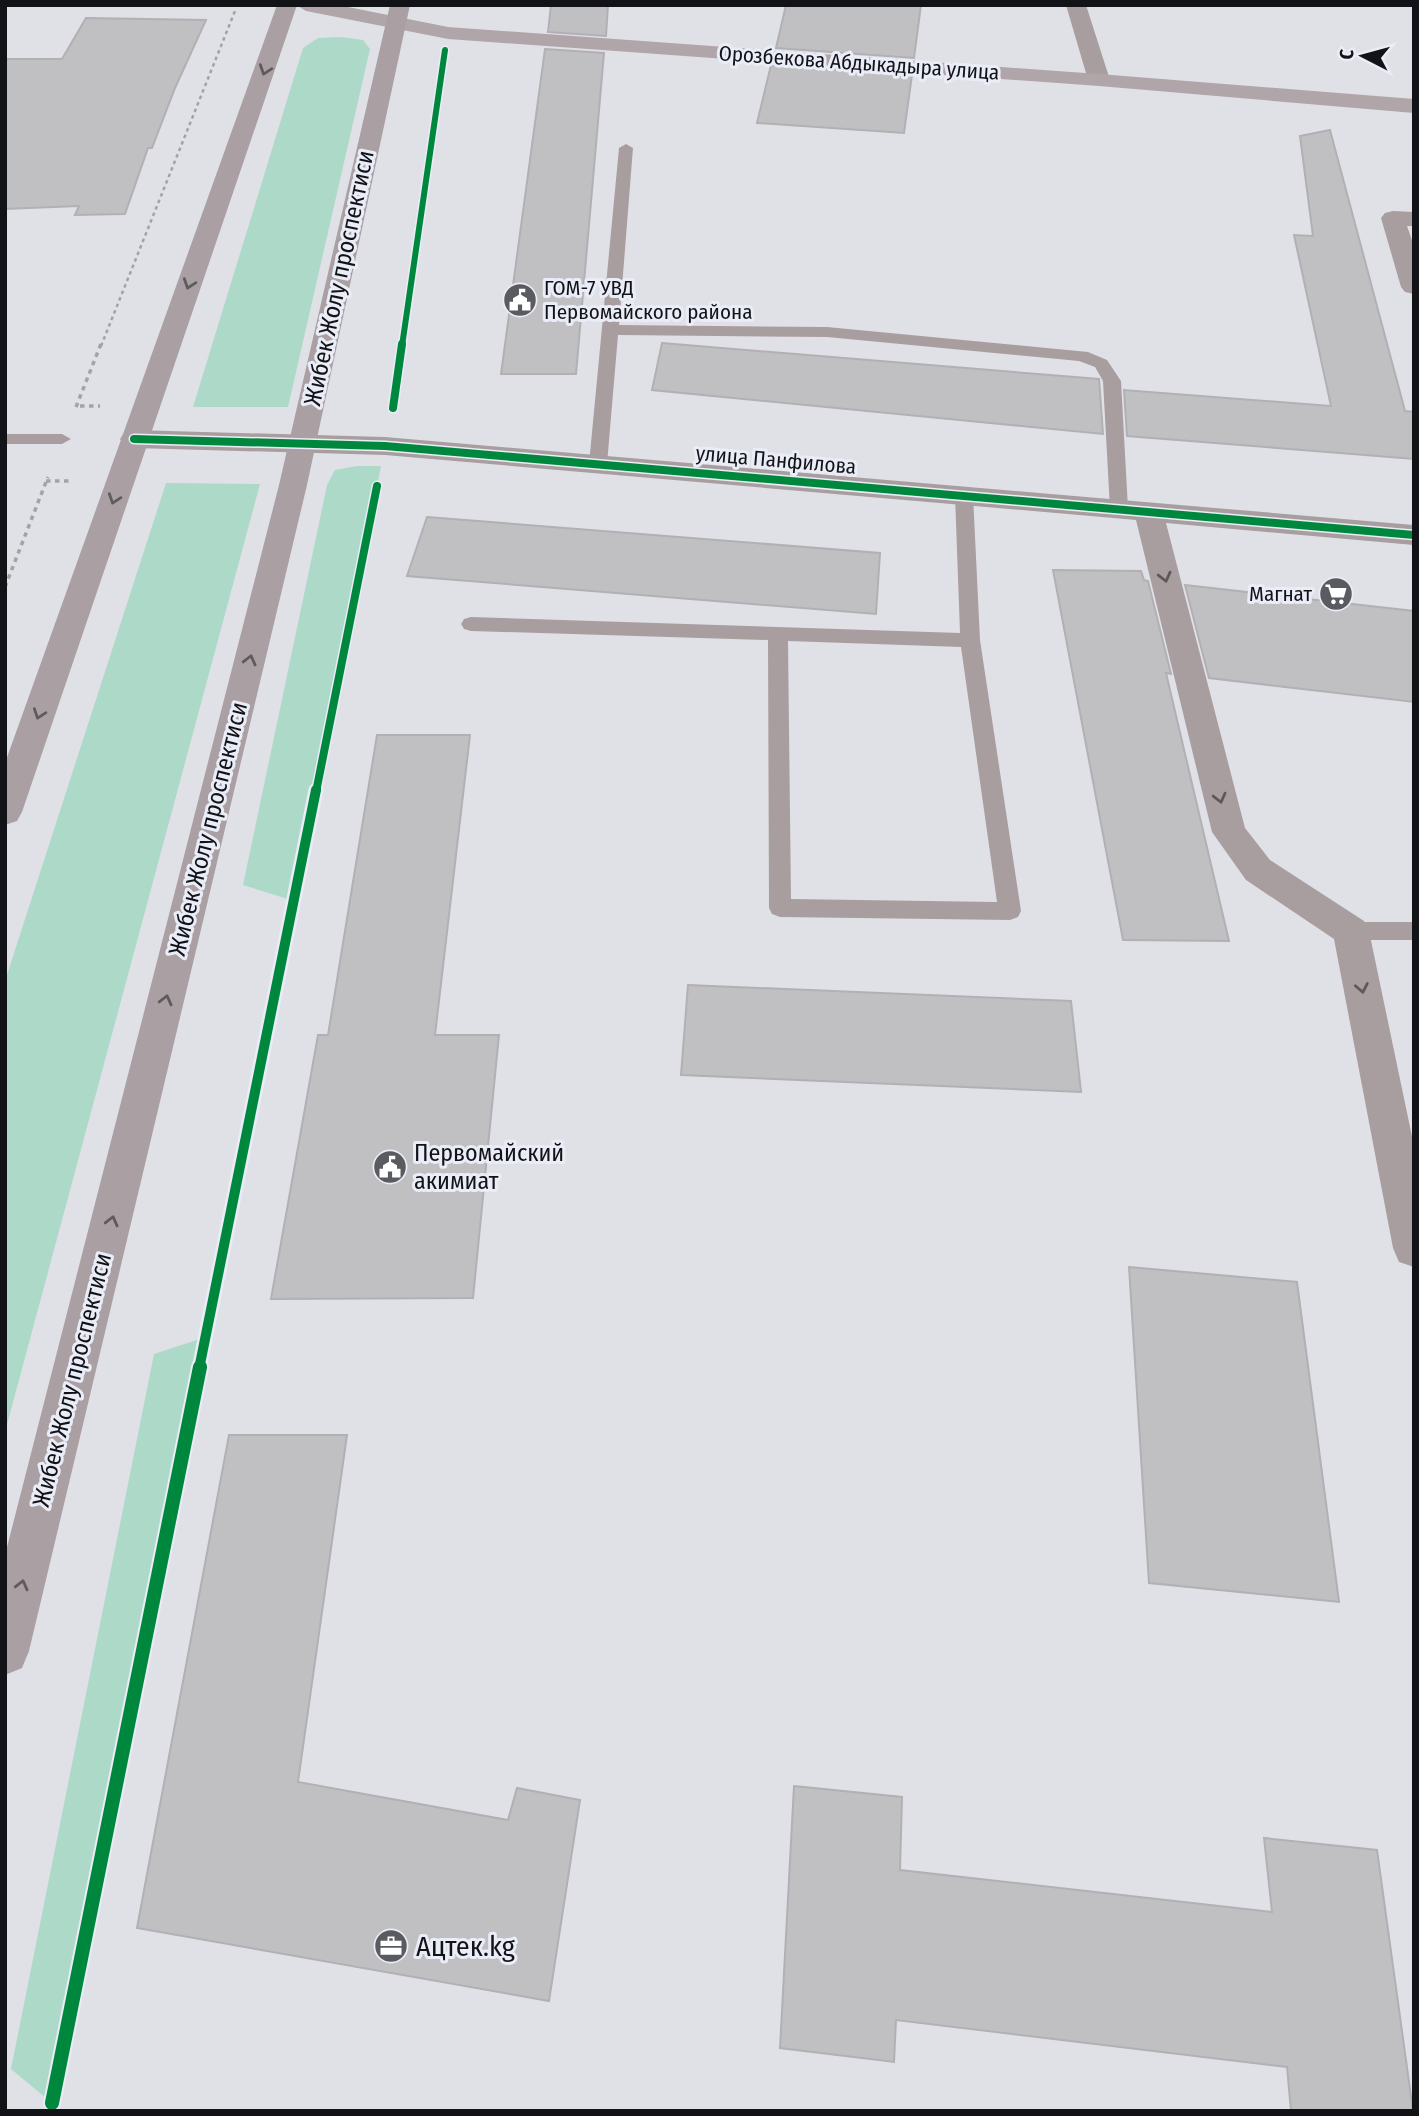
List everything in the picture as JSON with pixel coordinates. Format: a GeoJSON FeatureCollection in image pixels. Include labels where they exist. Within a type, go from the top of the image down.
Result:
{"type":"FeatureCollection","features":[{"type":"Feature","properties":{"kind":"main road"},"geometry":{"type":"LineString","coordinates":[[5,812],[287,5]]}},
{"type":"Feature","properties":{"kind":"main road","name":"Жибек Жолу проспектиси"},"geometry":{"type":"LineString","coordinates":[[5,1651],[302,443],[397,14]]}},
{"type":"Feature","properties":{"kind":"street","name":"Орозбекова Абдыкадыра улица"},"geometry":{"type":"LineString","coordinates":[[306,5],[397,14],[448,33],[1099,80],[1414,106]]}},
{"type":"Feature","properties":{"kind":"street"},"geometry":{"type":"LineString","coordinates":[[1076,5],[1099,80]]}},
{"type":"Feature","properties":{"kind":"street"},"geometry":{"type":"LineString","coordinates":[[1414,219],[1392,218],[1414,287]]}},
{"type":"Feature","properties":{"kind":"street","name":"улица Панфилова"},"geometry":{"type":"LineString","coordinates":[[134,439],[385,446],[1414,535]]}},
{"type":"Feature","properties":{"kind":"street"},"geometry":{"type":"LineString","coordinates":[[1134,510],[1229,832],[1258,870],[1351,931],[1414,1248]]}},
{"type":"Feature","properties":{"kind":"lane"},"geometry":{"type":"LineString","coordinates":[[598,464],[626,148]]}},
{"type":"Feature","properties":{"kind":"lane"},"geometry":{"type":"LineString","coordinates":[[610,330],[827,332],[1083,356],[1101,364],[1112,381],[1134,510]]}},
{"type":"Feature","properties":{"kind":"lane"},"geometry":{"type":"LineString","coordinates":[[5,439],[62,439]]}},
{"type":"Feature","properties":{"kind":"lane"},"geometry":{"type":"LineString","coordinates":[[778,634],[780,908],[1010,911],[970,640],[964,495]]}},
{"type":"Feature","properties":{"kind":"lane"},"geometry":{"type":"LineString","coordinates":[[471,624],[970,640]]}},
{"type":"Feature","properties":{"kind":"lane"},"geometry":{"type":"LineString","coordinates":[[1351,931],[1414,932]]}},
{"type":"Feature","properties":{"kind":"path"},"geometry":{"type":"LineString","coordinates":[[5,587],[235,11]]}},
{"type":"Feature","properties":{"kind":"green space"},"geometry":{"type":"Polygon","coordinates":[[[318,38],[363,40],[370,49],[288,407],[193,407],[303,48],[318,38]]]}},
{"type":"Feature","properties":{"kind":"green space"},"geometry":{"type":"Polygon","coordinates":[[[381,466],[294,901],[243,885],[327,485],[335,470],[381,466]]]}},
{"type":"Feature","properties":{"kind":"green space"},"geometry":{"type":"Polygon","coordinates":[[[166,483],[260,484],[5,1432],[5,981],[166,483]]]}},
{"type":"Feature","properties":{"kind":"green space"},"geometry":{"type":"Polygon","coordinates":[[[206,1337],[52,2103],[11,2069],[154,1354],[206,1337]]]}},
{"type":"Feature","properties":{"kind":"building"},"geometry":{"type":"Polygon","coordinates":[[[551,5],[608,5],[606,36],[548,32],[551,5]]]}},
{"type":"Feature","properties":{"kind":"building"},"geometry":{"type":"Polygon","coordinates":[[[786,5],[921,5],[914,58],[776,48],[786,5]]]}},
{"type":"Feature","properties":{"kind":"building"},"geometry":{"type":"Polygon","coordinates":[[[86,18],[206,20],[175,88],[152,148],[148,148],[125,214],[75,215],[79,206],[5,209],[5,59],[62,59],[86,18]]]}},
{"type":"Feature","properties":{"kind":"building"},"geometry":{"type":"Polygon","coordinates":[[[545,49],[604,53],[576,374],[501,374],[545,49]]]}},
{"type":"Feature","properties":{"kind":"building"},"geometry":{"type":"Polygon","coordinates":[[[771,65],[912,75],[904,133],[757,123],[771,65]]]}},
{"type":"Feature","properties":{"kind":"building"},"geometry":{"type":"Polygon","coordinates":[[[1330,130],[1405,411],[1414,412],[1414,459],[1127,436],[1124,390],[1331,406],[1294,235],[1313,236],[1300,136],[1330,130]]]}},
{"type":"Feature","properties":{"kind":"building"},"geometry":{"type":"Polygon","coordinates":[[[662,343],[1099,379],[1103,434],[652,390],[662,343]]]}},
{"type":"Feature","properties":{"kind":"building"},"geometry":{"type":"Polygon","coordinates":[[[427,517],[880,553],[876,614],[407,576],[427,517]]]}},
{"type":"Feature","properties":{"kind":"building"},"geometry":{"type":"Polygon","coordinates":[[[1053,570],[1141,571],[1144,580],[1148,581],[1171,674],[1166,673],[1229,941],[1123,940],[1053,570]]]}},
{"type":"Feature","properties":{"kind":"building"},"geometry":{"type":"Polygon","coordinates":[[[1185,585],[1414,611],[1414,702],[1209,678],[1185,585]]]}},
{"type":"Feature","properties":{"kind":"building","name":"Первомайский акимиат"},"geometry":{"type":"Polygon","coordinates":[[[377,735],[470,735],[435,1035],[499,1035],[473,1298],[271,1299],[318,1035],[328,1035],[377,735]]]}},
{"type":"Feature","properties":{"kind":"building"},"geometry":{"type":"Polygon","coordinates":[[[688,985],[1071,1001],[1081,1092],[681,1075],[688,985]]]}},
{"type":"Feature","properties":{"kind":"building"},"geometry":{"type":"Polygon","coordinates":[[[1129,1267],[1297,1282],[1339,1602],[1149,1583],[1129,1267]]]}},
{"type":"Feature","properties":{"kind":"building"},"geometry":{"type":"Polygon","coordinates":[[[229,1435],[347,1435],[298,1782],[508,1820],[517,1788],[580,1800],[549,2001],[137,1928],[229,1435]]]}},
{"type":"Feature","properties":{"kind":"building"},"geometry":{"type":"Polygon","coordinates":[[[794,1786],[902,1797],[900,1870],[1272,1912],[1264,1838],[1377,1850],[1413,2111],[1291,2111],[1287,2067],[896,2020],[894,2062],[780,2048],[794,1786]]]}},
{"type":"Feature","properties":{"kind":"cycle path"},"geometry":{"type":"LineString","coordinates":[[393,408],[445,50]]}},
{"type":"Feature","properties":{"kind":"cycle path"},"geometry":{"type":"LineString","coordinates":[[134,439],[385,446],[1414,535]]}},
{"type":"Feature","properties":{"kind":"cycle path"},"geometry":{"type":"LineString","coordinates":[[52,2103],[377,486]]}},
{"type":"Feature","properties":{"kind":"place","name":"ГОМ-7 УВД Первомайского района"},"geometry":{"type":"Point","coordinates":[520,300]}},
{"type":"Feature","properties":{"kind":"place","name":"Магнат"},"geometry":{"type":"Point","coordinates":[1336,594]}},
{"type":"Feature","properties":{"kind":"place","name":"Первомайский акимиат"},"geometry":{"type":"Point","coordinates":[390,1167]}},
{"type":"Feature","properties":{"kind":"place","name":"Ацтек.kg"},"geometry":{"type":"Point","coordinates":[391,1946]}}]}
